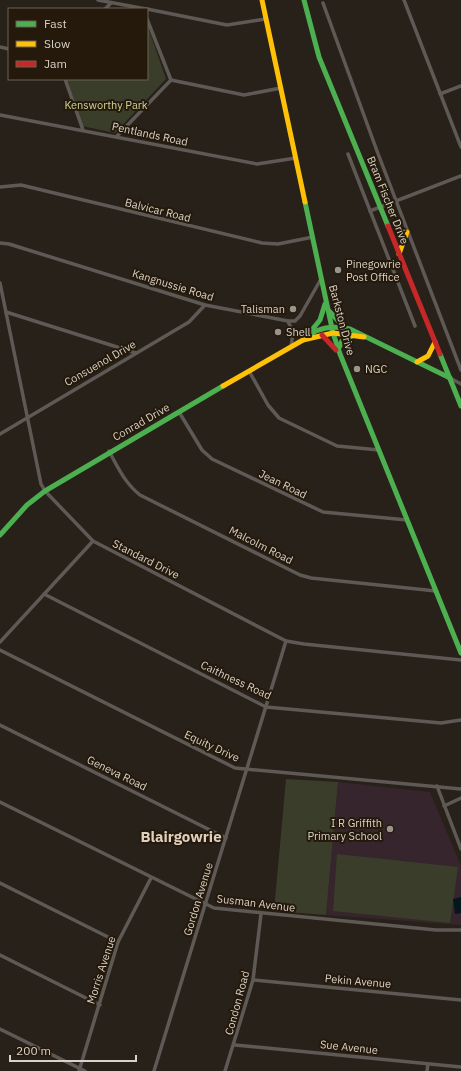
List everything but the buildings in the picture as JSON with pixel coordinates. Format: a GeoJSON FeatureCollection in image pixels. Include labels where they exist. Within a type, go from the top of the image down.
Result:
{"type":"FeatureCollection","features":[{"type":"Feature","properties":{"kind":"street"},"geometry":{"type":"LineString","coordinates":[[98,0],[139,8]]}},
{"type":"Feature","properties":{"kind":"street","name":"Barkston Drive"},"geometry":{"type":"LineString","coordinates":[[262,0],[332,330],[339,352],[461,652]]}},
{"type":"Feature","properties":{"kind":"street","name":"Bram Fischer Drive"},"geometry":{"type":"LineString","coordinates":[[304,0],[319,57],[461,406]]}},
{"type":"Feature","properties":{"kind":"street"},"geometry":{"type":"LineString","coordinates":[[404,0],[461,148]]}},
{"type":"Feature","properties":{"kind":"street"},"geometry":{"type":"LineString","coordinates":[[106,8],[111,3]]}},
{"type":"Feature","properties":{"kind":"street","name":"Bram Fischer Drive"},"geometry":{"type":"LineString","coordinates":[[324,3],[396,201],[461,370]]}},
{"type":"Feature","properties":{"kind":"street"},"geometry":{"type":"LineString","coordinates":[[148,10],[227,25],[266,19]]}},
{"type":"Feature","properties":{"kind":"street"},"geometry":{"type":"LineString","coordinates":[[148,22],[171,80]]}},
{"type":"Feature","properties":{"kind":"street"},"geometry":{"type":"LineString","coordinates":[[65,80],[83,130]]}},
{"type":"Feature","properties":{"kind":"street"},"geometry":{"type":"LineString","coordinates":[[171,80],[244,95],[281,88]]}},
{"type":"Feature","properties":{"kind":"street"},"geometry":{"type":"LineString","coordinates":[[117,136],[171,80]]}},
{"type":"Feature","properties":{"kind":"street"},"geometry":{"type":"LineString","coordinates":[[440,94],[461,86]]}},
{"type":"Feature","properties":{"kind":"street","name":"Pentlands Road"},"geometry":{"type":"LineString","coordinates":[[0,115],[117,136],[257,164],[296,158]]}},
{"type":"Feature","properties":{"kind":"street","name":"Bram Fischer Drive"},"geometry":{"type":"LineString","coordinates":[[348,154],[415,326]]}},
{"type":"Feature","properties":{"kind":"street"},"geometry":{"type":"LineString","coordinates":[[370,211],[461,176]]}},
{"type":"Feature","properties":{"kind":"street","name":"Balvicar Road"},"geometry":{"type":"LineString","coordinates":[[0,187],[21,185],[262,243],[278,244],[313,237]]}},
{"type":"Feature","properties":{"kind":"street"},"geometry":{"type":"LineString","coordinates":[[399,254],[408,232]]}},
{"type":"Feature","properties":{"kind":"street","name":"Kangnussie Road"},"geometry":{"type":"LineString","coordinates":[[0,243],[9,244],[205,305],[288,321]]}},
{"type":"Feature","properties":{"kind":"street"},"geometry":{"type":"LineString","coordinates":[[290,347],[293,333],[288,321],[293,321],[298,318],[321,279]]}},
{"type":"Feature","properties":{"kind":"street","name":"Standard Drive"},"geometry":{"type":"LineString","coordinates":[[0,283],[2,303],[6,312],[40,480],[45,491],[93,541],[286,641],[461,660]]}},
{"type":"Feature","properties":{"kind":"street"},"geometry":{"type":"LineString","coordinates":[[309,334],[320,320],[325,299]]}},
{"type":"Feature","properties":{"kind":"street","name":"Consuenol Drive"},"geometry":{"type":"LineString","coordinates":[[0,434],[27,416],[189,322],[205,305]]}},
{"type":"Feature","properties":{"kind":"street"},"geometry":{"type":"LineString","coordinates":[[327,309],[338,322],[357,331],[364,337],[461,384]]}},
{"type":"Feature","properties":{"kind":"street"},"geometry":{"type":"LineString","coordinates":[[6,312],[136,353]]}},
{"type":"Feature","properties":{"kind":"street"},"geometry":{"type":"LineString","coordinates":[[332,330],[348,328]]}},
{"type":"Feature","properties":{"kind":"street"},"geometry":{"type":"LineString","coordinates":[[332,330],[353,336],[364,337]]}},
{"type":"Feature","properties":{"kind":"street","name":"Conrad Drive"},"geometry":{"type":"LineString","coordinates":[[303,340],[309,334],[332,330]]}},
{"type":"Feature","properties":{"kind":"street","name":"Conrad Drive"},"geometry":{"type":"LineString","coordinates":[[0,535],[27,505],[45,491],[109,451],[290,347],[303,340],[322,335],[332,330]]}},
{"type":"Feature","properties":{"kind":"street"},"geometry":{"type":"LineString","coordinates":[[322,335],[339,352],[342,341],[353,336]]}},
{"type":"Feature","properties":{"kind":"street"},"geometry":{"type":"LineString","coordinates":[[417,362],[428,356],[435,342]]}},
{"type":"Feature","properties":{"kind":"street"},"geometry":{"type":"LineString","coordinates":[[249,371],[270,408],[279,418],[337,446],[380,450]]}},
{"type":"Feature","properties":{"kind":"street","name":"Jean Road"},"geometry":{"type":"LineString","coordinates":[[179,412],[202,450],[212,459],[313,508],[333,514],[407,520]]}},
{"type":"Feature","properties":{"kind":"street","name":"Malcolm Road"},"geometry":{"type":"LineString","coordinates":[[109,451],[123,477],[140,495],[300,575],[311,578],[436,591]]}},
{"type":"Feature","properties":{"kind":"street"},"geometry":{"type":"LineString","coordinates":[[0,642],[93,541]]}},
{"type":"Feature","properties":{"kind":"street","name":"Caithness Road"},"geometry":{"type":"LineString","coordinates":[[44,594],[266,707],[441,722],[461,720]]}},
{"type":"Feature","properties":{"kind":"street","name":"Gordon Avenue"},"geometry":{"type":"LineString","coordinates":[[154,1071],[286,641]]}},
{"type":"Feature","properties":{"kind":"street","name":"Equity Drive"},"geometry":{"type":"LineString","coordinates":[[0,650],[233,767],[461,789]]}},
{"type":"Feature","properties":{"kind":"street","name":"Geneva Road"},"geometry":{"type":"LineString","coordinates":[[0,725],[226,838]]}},
{"type":"Feature","properties":{"kind":"street"},"geometry":{"type":"LineString","coordinates":[[437,786],[461,848]]}},
{"type":"Feature","properties":{"kind":"street"},"geometry":{"type":"LineString","coordinates":[[444,806],[461,798]]}},
{"type":"Feature","properties":{"kind":"street","name":"Susman Avenue"},"geometry":{"type":"LineString","coordinates":[[0,802],[205,905],[217,909],[436,930],[461,930]]}},
{"type":"Feature","properties":{"kind":"street","name":"Morris Avenue"},"geometry":{"type":"LineString","coordinates":[[79,1070],[118,942],[151,878]]}},
{"type":"Feature","properties":{"kind":"street"},"geometry":{"type":"LineString","coordinates":[[0,883],[118,942]]}},
{"type":"Feature","properties":{"kind":"street","name":"Condon Road"},"geometry":{"type":"LineString","coordinates":[[225,1071],[235,1045],[254,980],[261,914]]}},
{"type":"Feature","properties":{"kind":"street"},"geometry":{"type":"LineString","coordinates":[[0,954],[100,1005]]}},
{"type":"Feature","properties":{"kind":"street","name":"Pekin Avenue"},"geometry":{"type":"LineString","coordinates":[[254,980],[461,1000]]}},
{"type":"Feature","properties":{"kind":"street"},"geometry":{"type":"LineString","coordinates":[[0,1029],[79,1070],[85,1071]]}},
{"type":"Feature","properties":{"kind":"street","name":"Sue Avenue"},"geometry":{"type":"LineString","coordinates":[[235,1045],[461,1067]]}},
{"type":"Feature","properties":{"kind":"street"},"geometry":{"type":"LineString","coordinates":[[427,1071],[428,1064]]}},
{"type":"Feature","properties":{"kind":"shaded area","name":"I R Griffith Primary School"},"geometry":{"type":"Polygon","coordinates":[[[338,782],[430,792],[461,866],[461,925],[326,915],[338,782]]]}},
{"type":"Feature","properties":{"kind":"shaded area"},"geometry":{"type":"Polygon","coordinates":[[[461,897],[461,913],[455,914],[453,899],[461,897]]]}},
{"type":"Feature","properties":{"kind":"green space","name":"Kensworthy Park"},"geometry":{"type":"Polygon","coordinates":[[[148,27],[166,79],[115,133],[82,126],[65,80],[148,80],[148,27]]]}},
{"type":"Feature","properties":{"kind":"green space"},"geometry":{"type":"Polygon","coordinates":[[[286,779],[338,782],[326,915],[274,911],[286,779]]]}},
{"type":"Feature","properties":{"kind":"green space"},"geometry":{"type":"Polygon","coordinates":[[[337,854],[458,867],[450,923],[333,911],[337,854]]]}},
{"type":"Feature","properties":{"kind":"traffic: fast"},"geometry":{"type":"LineString","coordinates":[[304,0],[319,57],[388,226]]}},
{"type":"Feature","properties":{"kind":"traffic: fast"},"geometry":{"type":"LineString","coordinates":[[305,202],[333,333],[340,354],[461,653]]}},
{"type":"Feature","properties":{"kind":"traffic: fast"},"geometry":{"type":"LineString","coordinates":[[311,331],[320,320],[325,304]]}},
{"type":"Feature","properties":{"kind":"traffic: fast"},"geometry":{"type":"LineString","coordinates":[[329,311],[344,327]]}},
{"type":"Feature","properties":{"kind":"traffic: fast"},"geometry":{"type":"LineString","coordinates":[[303,340],[313,332],[325,328],[337,327],[350,329],[450,378]]}},
{"type":"Feature","properties":{"kind":"traffic: fast"},"geometry":{"type":"LineString","coordinates":[[338,350],[342,341],[352,336]]}},
{"type":"Feature","properties":{"kind":"traffic: fast"},"geometry":{"type":"LineString","coordinates":[[440,354],[461,406]]}},
{"type":"Feature","properties":{"kind":"traffic: fast"},"geometry":{"type":"LineString","coordinates":[[0,535],[27,505],[45,491],[223,386]]}},
{"type":"Feature","properties":{"kind":"traffic: slow"},"geometry":{"type":"LineString","coordinates":[[262,0],[305,202]]}},
{"type":"Feature","properties":{"kind":"traffic: slow"},"geometry":{"type":"LineString","coordinates":[[399,254],[407,232]]}},
{"type":"Feature","properties":{"kind":"traffic: slow"},"geometry":{"type":"LineString","coordinates":[[223,386],[303,340],[333,333],[364,337]]}},
{"type":"Feature","properties":{"kind":"traffic: slow"},"geometry":{"type":"LineString","coordinates":[[417,362],[428,356],[435,342]]}},
{"type":"Feature","properties":{"kind":"traffic: jam"},"geometry":{"type":"LineString","coordinates":[[388,226],[440,354]]}},
{"type":"Feature","properties":{"kind":"traffic: jam"},"geometry":{"type":"LineString","coordinates":[[322,335],[336,350]]}},
{"type":"Feature","properties":{"kind":"place","name":"Pinegowrie Post Office"},"geometry":{"type":"Point","coordinates":[338,270]}},
{"type":"Feature","properties":{"kind":"place","name":"Talisman"},"geometry":{"type":"Point","coordinates":[293,309]}},
{"type":"Feature","properties":{"kind":"place","name":"Shell"},"geometry":{"type":"Point","coordinates":[278,332]}},
{"type":"Feature","properties":{"kind":"place","name":"NGC"},"geometry":{"type":"Point","coordinates":[357,369]}},
{"type":"Feature","properties":{"kind":"place","name":"I R Griffith Primary School"},"geometry":{"type":"Point","coordinates":[390,829]}},
{"type":"Feature","properties":{"kind":"district","name":"Blairgowrie"},"geometry":{"type":"Point","coordinates":[181,836]}}]}
